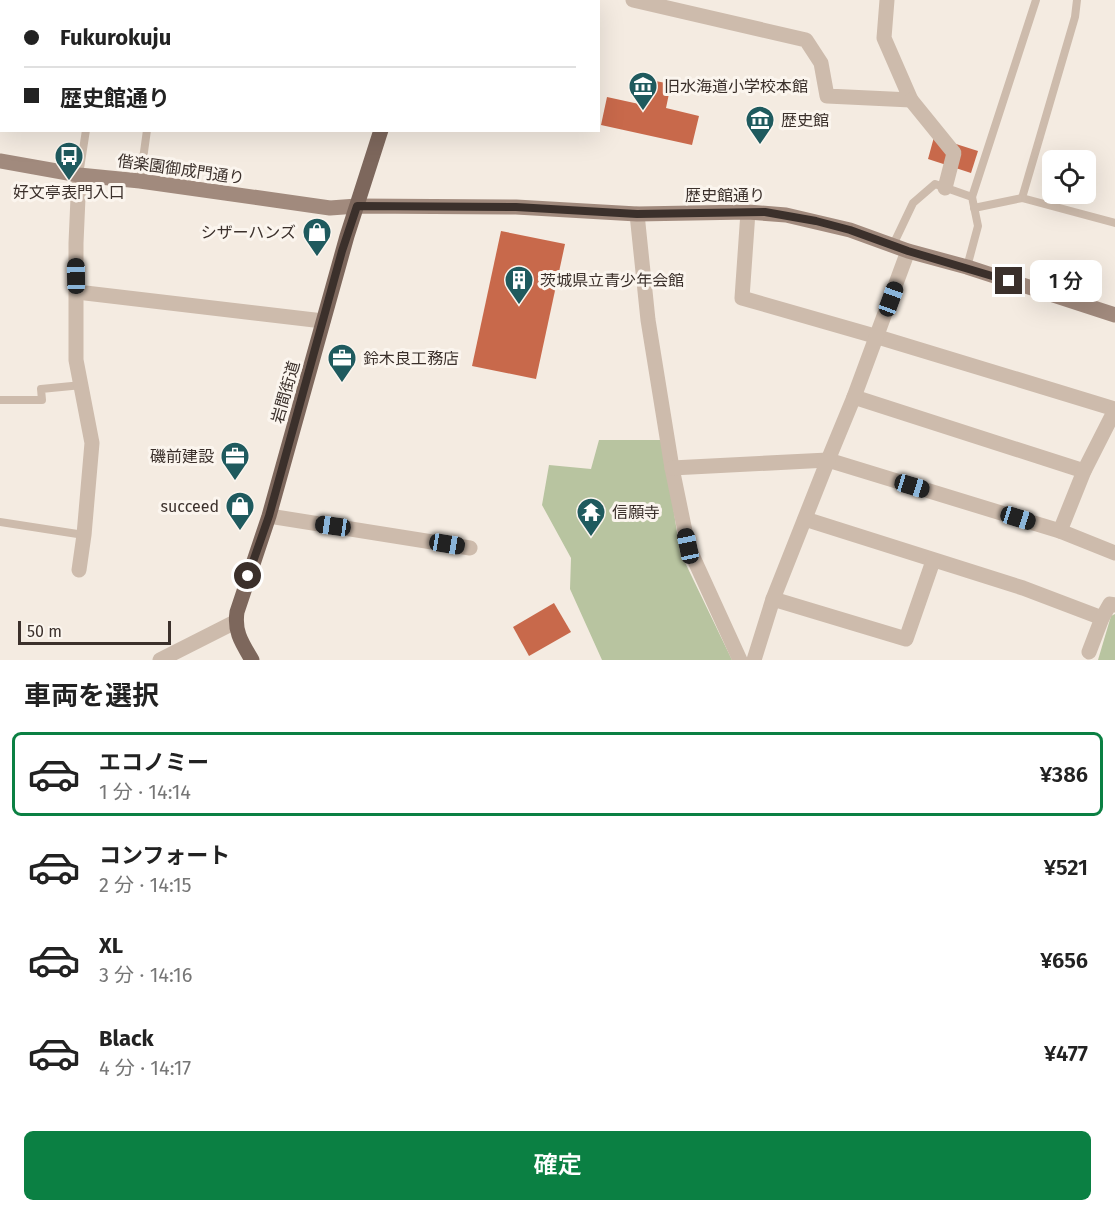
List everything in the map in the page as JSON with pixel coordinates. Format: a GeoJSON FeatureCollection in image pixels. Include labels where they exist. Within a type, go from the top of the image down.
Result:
{"type":"FeatureCollection","features":[{"type":"Feature","properties":{"kind":"main road","name":"岩間街道"},"geometry":{"type":"LineString","coordinates":[[235,622],[241,596],[269,516],[346,236],[380,132]]}},
{"type":"Feature","properties":{"kind":"main road"},"geometry":{"type":"LineString","coordinates":[[235,622],[240,640],[252,660]]}},
{"type":"Feature","properties":{"kind":"street"},"geometry":{"type":"LineString","coordinates":[[633,0],[806,39],[821,63],[827,96],[911,100]]}},
{"type":"Feature","properties":{"kind":"street"},"geometry":{"type":"LineString","coordinates":[[887,0],[884,38],[911,100],[954,153],[945,188]]}},
{"type":"Feature","properties":{"kind":"street","name":"偕楽園御成門通り"},"geometry":{"type":"LineString","coordinates":[[0,161],[79,175],[140,181],[330,208],[357,206]]}},
{"type":"Feature","properties":{"kind":"street"},"geometry":{"type":"LineString","coordinates":[[79,175],[75,243],[76,360],[92,443],[79,570]]}},
{"type":"Feature","properties":{"kind":"street","name":"歴史館通り"},"geometry":{"type":"LineString","coordinates":[[357,206],[516,207],[637,214],[748,212],[786,215],[850,230],[908,251],[966,267],[1115,315]]}},
{"type":"Feature","properties":{"kind":"street"},"geometry":{"type":"LineString","coordinates":[[748,212],[742,298],[1115,410],[1084,471],[1060,531]]}},
{"type":"Feature","properties":{"kind":"street"},"geometry":{"type":"LineString","coordinates":[[637,214],[648,320],[672,468],[688,546],[740,660]]}},
{"type":"Feature","properties":{"kind":"street"},"geometry":{"type":"LineString","coordinates":[[754,660],[773,598],[878,337],[908,251]]}},
{"type":"Feature","properties":{"kind":"street"},"geometry":{"type":"LineString","coordinates":[[76,292],[323,321]]}},
{"type":"Feature","properties":{"kind":"street"},"geometry":{"type":"LineString","coordinates":[[854,397],[1084,471]]}},
{"type":"Feature","properties":{"kind":"street"},"geometry":{"type":"LineString","coordinates":[[672,468],[828,460],[1060,531],[1115,553]]}},
{"type":"Feature","properties":{"kind":"street"},"geometry":{"type":"LineString","coordinates":[[269,516],[470,548]]}},
{"type":"Feature","properties":{"kind":"street"},"geometry":{"type":"LineString","coordinates":[[805,519],[1023,588],[1102,618]]}},
{"type":"Feature","properties":{"kind":"street"},"geometry":{"type":"LineString","coordinates":[[773,598],[906,639],[933,561]]}},
{"type":"Feature","properties":{"kind":"street"},"geometry":{"type":"LineString","coordinates":[[1089,652],[1102,618],[1110,604],[1115,605]]}},
{"type":"Feature","properties":{"kind":"street"},"geometry":{"type":"LineString","coordinates":[[160,660],[235,622]]}},
{"type":"Feature","properties":{"kind":"lane"},"geometry":{"type":"LineString","coordinates":[[966,267],[978,226],[972,197],[1036,0]]}},
{"type":"Feature","properties":{"kind":"lane"},"geometry":{"type":"LineString","coordinates":[[1022,198],[1075,17],[1077,0]]}},
{"type":"Feature","properties":{"kind":"lane"},"geometry":{"type":"LineString","coordinates":[[79,175],[86,132]]}},
{"type":"Feature","properties":{"kind":"lane"},"geometry":{"type":"LineString","coordinates":[[140,181],[147,132]]}},
{"type":"Feature","properties":{"kind":"lane"},"geometry":{"type":"LineString","coordinates":[[892,245],[913,203],[935,184],[972,197]]}},
{"type":"Feature","properties":{"kind":"lane"},"geometry":{"type":"LineString","coordinates":[[974,208],[1022,198],[1115,223]]}},
{"type":"Feature","properties":{"kind":"lane"},"geometry":{"type":"LineString","coordinates":[[0,400],[42,400],[41,389],[82,385]]}},
{"type":"Feature","properties":{"kind":"lane"},"geometry":{"type":"LineString","coordinates":[[0,522],[84,535]]}},
{"type":"Feature","properties":{"kind":"green space"},"geometry":{"type":"Polygon","coordinates":[[[599,440],[663,440],[680,552],[732,660],[602,660],[570,589],[571,558],[542,505],[549,465],[591,469],[599,440]]]}},
{"type":"Feature","properties":{"kind":"green space"},"geometry":{"type":"Polygon","coordinates":[[[1115,614],[1115,660],[1098,660],[1111,616],[1115,614]]]}},
{"type":"Feature","properties":{"kind":"building","name":"旧水海道小学校本館"},"geometry":{"type":"Polygon","coordinates":[[[645,79],[671,84],[666,108],[699,116],[692,145],[601,125],[607,97],[639,104],[645,79]]]}},
{"type":"Feature","properties":{"kind":"building"},"geometry":{"type":"Polygon","coordinates":[[[934,137],[978,151],[971,173],[928,159],[934,137]]]}},
{"type":"Feature","properties":{"kind":"building","name":"茨城県立青少年会館"},"geometry":{"type":"Polygon","coordinates":[[[501,231],[565,244],[536,379],[472,366],[501,231]]]}},
{"type":"Feature","properties":{"kind":"building"},"geometry":{"type":"Polygon","coordinates":[[[554,603],[571,632],[529,656],[513,627],[554,603]]]}},
{"type":"Feature","properties":{"kind":"place","name":"旧水海道小学校本館"},"geometry":{"type":"Point","coordinates":[643,112]}},
{"type":"Feature","properties":{"kind":"place","name":"歴史館"},"geometry":{"type":"Point","coordinates":[760,146]}},
{"type":"Feature","properties":{"kind":"place","name":"好文亭表門入口"},"geometry":{"type":"Point","coordinates":[69,182]}},
{"type":"Feature","properties":{"kind":"place","name":"シザーハンズ"},"geometry":{"type":"Point","coordinates":[317,258]}},
{"type":"Feature","properties":{"kind":"place","name":"茨城県立青少年会館"},"geometry":{"type":"Point","coordinates":[519,306]}},
{"type":"Feature","properties":{"kind":"place","name":"鈴木良工務店"},"geometry":{"type":"Point","coordinates":[342,384]}},
{"type":"Feature","properties":{"kind":"place","name":"磯前建設"},"geometry":{"type":"Point","coordinates":[235,482]}},
{"type":"Feature","properties":{"kind":"place","name":"succeed"},"geometry":{"type":"Point","coordinates":[240,532]}},
{"type":"Feature","properties":{"kind":"place","name":"信願寺"},"geometry":{"type":"Point","coordinates":[591,538]}},
{"type":"Feature","properties":{"kind":"route"},"geometry":{"type":"LineString","coordinates":[[248,576],[269,516],[346,236],[357,206],[516,207],[637,214],[765,212],[850,230],[908,251],[1009,281]]}}]}
